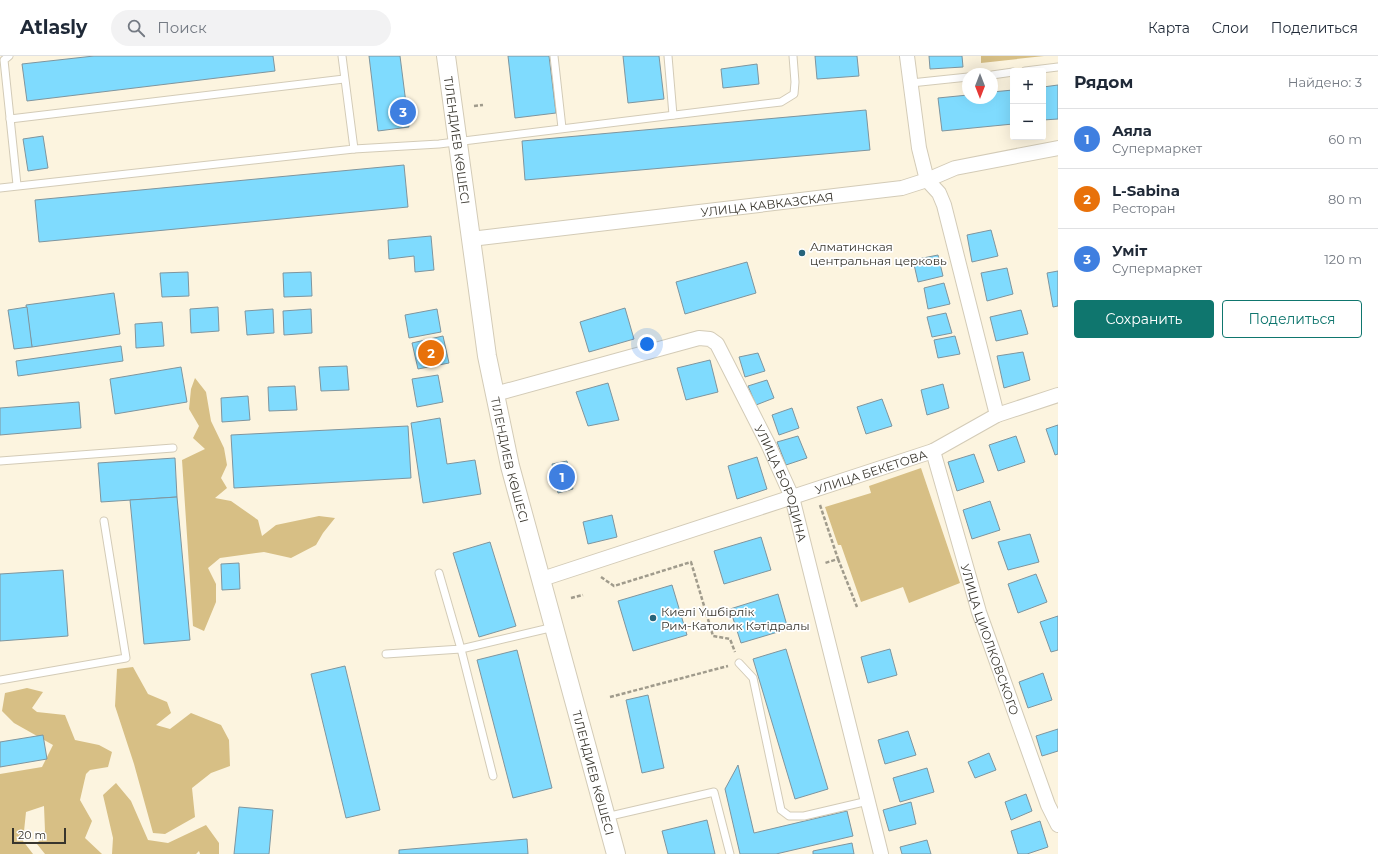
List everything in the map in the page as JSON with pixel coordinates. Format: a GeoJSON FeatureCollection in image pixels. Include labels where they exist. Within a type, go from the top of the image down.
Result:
{"type":"FeatureCollection","features":[{"type":"Feature","properties":{"kind":"street","name":"ТІЛЕНДИЕВ КӨШЕСІ"},"geometry":{"type":"LineString","coordinates":[[446,56],[488,356],[510,466],[616,854]]}},
{"type":"Feature","properties":{"kind":"street"},"geometry":{"type":"LineString","coordinates":[[907,56],[919,148],[927,180],[939,193],[944,205],[997,415]]}},
{"type":"Feature","properties":{"kind":"street","name":"УЛИЦА КАВКАЗСКАЯ"},"geometry":{"type":"LineString","coordinates":[[472,239],[902,188],[927,180],[955,168],[1058,148]]}},
{"type":"Feature","properties":{"kind":"street","name":"УЛИЦА БОРОДИНА"},"geometry":{"type":"LineString","coordinates":[[495,394],[699,338],[710,339],[717,344],[768,444],[792,497],[881,854]]}},
{"type":"Feature","properties":{"kind":"street","name":"УЛИЦА БЕКЕТОВА"},"geometry":{"type":"LineString","coordinates":[[542,579],[933,451],[997,415],[1058,396]]}},
{"type":"Feature","properties":{"kind":"street","name":"УЛИЦА ЦИОЛКОВСКОГО"},"geometry":{"type":"LineString","coordinates":[[933,451],[979,612],[1048,805],[1058,825]]}},
{"type":"Feature","properties":{"kind":"lane"},"geometry":{"type":"LineString","coordinates":[[9,56],[4,60],[17,185]]}},
{"type":"Feature","properties":{"kind":"lane"},"geometry":{"type":"LineString","coordinates":[[342,56],[354,150]]}},
{"type":"Feature","properties":{"kind":"lane"},"geometry":{"type":"LineString","coordinates":[[554,56],[562,128]]}},
{"type":"Feature","properties":{"kind":"lane"},"geometry":{"type":"LineString","coordinates":[[668,56],[673,115]]}},
{"type":"Feature","properties":{"kind":"lane"},"geometry":{"type":"LineString","coordinates":[[0,188],[354,150],[459,142],[781,102],[794,94],[795,82],[793,56]]}},
{"type":"Feature","properties":{"kind":"lane"},"geometry":{"type":"LineString","coordinates":[[1046,68],[1058,67]]}},
{"type":"Feature","properties":{"kind":"lane"},"geometry":{"type":"LineString","coordinates":[[998,74],[1010,72]]}},
{"type":"Feature","properties":{"kind":"lane"},"geometry":{"type":"LineString","coordinates":[[911,83],[962,78]]}},
{"type":"Feature","properties":{"kind":"lane"},"geometry":{"type":"LineString","coordinates":[[10,119],[344,79]]}},
{"type":"Feature","properties":{"kind":"lane"},"geometry":{"type":"LineString","coordinates":[[0,461],[173,448]]}},
{"type":"Feature","properties":{"kind":"lane"},"geometry":{"type":"LineString","coordinates":[[0,680],[126,658],[104,521]]}},
{"type":"Feature","properties":{"kind":"lane"},"geometry":{"type":"LineString","coordinates":[[439,573],[461,649],[493,776]]}},
{"type":"Feature","properties":{"kind":"lane"},"geometry":{"type":"LineString","coordinates":[[386,654],[461,649],[554,627]]}},
{"type":"Feature","properties":{"kind":"lane"},"geometry":{"type":"LineString","coordinates":[[739,663],[753,678],[781,810],[789,816],[804,816],[868,801]]}},
{"type":"Feature","properties":{"kind":"lane"},"geometry":{"type":"LineString","coordinates":[[606,817],[714,792],[730,854]]}},
{"type":"Feature","properties":{"kind":"path"},"geometry":{"type":"LineString","coordinates":[[474,106],[483,105]]}},
{"type":"Feature","properties":{"kind":"path"},"geometry":{"type":"LineString","coordinates":[[827,502],[820,505],[838,559],[857,607]]}},
{"type":"Feature","properties":{"kind":"path"},"geometry":{"type":"LineString","coordinates":[[825,564],[838,559]]}},
{"type":"Feature","properties":{"kind":"path"},"geometry":{"type":"LineString","coordinates":[[598,575],[614,586],[691,562],[714,636],[730,639],[739,663],[610,697]]}},
{"type":"Feature","properties":{"kind":"path"},"geometry":{"type":"LineString","coordinates":[[571,598],[584,595]]}},
{"type":"Feature","properties":{"kind":"shaded area"},"geometry":{"type":"Polygon","coordinates":[[[981,56],[1044,56],[981,63],[981,56]]]}},
{"type":"Feature","properties":{"kind":"shaded area"},"geometry":{"type":"Polygon","coordinates":[[[195,378],[206,392],[211,421],[224,448],[227,465],[221,478],[227,488],[215,498],[231,501],[258,520],[262,536],[276,525],[319,516],[335,518],[316,545],[291,558],[264,552],[220,558],[208,568],[216,584],[216,602],[204,631],[193,626],[182,460],[205,449],[193,438],[199,426],[189,409],[191,389],[195,378]]]}},
{"type":"Feature","properties":{"kind":"shaded area"},"geometry":{"type":"Polygon","coordinates":[[[921,468],[960,583],[909,603],[903,587],[861,602],[841,545],[838,545],[825,507],[871,493],[869,486],[921,468]]]}},
{"type":"Feature","properties":{"kind":"shaded area"},"geometry":{"type":"Polygon","coordinates":[[[133,667],[148,694],[167,702],[171,713],[156,725],[170,729],[191,713],[221,725],[229,740],[230,766],[211,773],[192,788],[195,817],[165,834],[153,833],[134,764],[115,706],[117,669],[133,667]]]}},
{"type":"Feature","properties":{"kind":"shaded area"},"geometry":{"type":"Polygon","coordinates":[[[27,688],[43,692],[32,708],[37,712],[65,715],[75,740],[99,745],[112,752],[108,767],[90,770],[86,774],[80,800],[92,821],[85,838],[102,854],[45,854],[37,844],[45,831],[44,806],[26,812],[23,841],[33,854],[0,854],[0,774],[42,767],[53,745],[14,723],[2,711],[5,693],[27,688]]]}},
{"type":"Feature","properties":{"kind":"shaded area"},"geometry":{"type":"Polygon","coordinates":[[[116,783],[131,801],[148,840],[168,843],[206,825],[219,843],[219,854],[200,854],[199,851],[196,854],[112,854],[113,838],[103,795],[116,783]]]}},
{"type":"Feature","properties":{"kind":"building"},"geometry":{"type":"Polygon","coordinates":[[[94,56],[273,56],[275,71],[27,101],[22,64],[94,56]]]}},
{"type":"Feature","properties":{"kind":"building"},"geometry":{"type":"Polygon","coordinates":[[[369,56],[400,56],[409,127],[378,131],[369,56]]]}},
{"type":"Feature","properties":{"kind":"building"},"geometry":{"type":"Polygon","coordinates":[[[508,56],[549,56],[556,113],[515,118],[508,56]]]}},
{"type":"Feature","properties":{"kind":"building"},"geometry":{"type":"Polygon","coordinates":[[[623,56],[659,56],[664,99],[628,103],[623,56]]]}},
{"type":"Feature","properties":{"kind":"building"},"geometry":{"type":"Polygon","coordinates":[[[815,56],[857,56],[859,76],[817,79],[815,56]]]}},
{"type":"Feature","properties":{"kind":"building"},"geometry":{"type":"Polygon","coordinates":[[[929,56],[962,56],[963,67],[930,69],[929,56]]]}},
{"type":"Feature","properties":{"kind":"building"},"geometry":{"type":"Polygon","coordinates":[[[757,64],[759,84],[723,88],[721,69],[757,64]]]}},
{"type":"Feature","properties":{"kind":"building"},"geometry":{"type":"Polygon","coordinates":[[[1058,85],[1058,119],[1046,120],[1046,87],[1058,85]]]}},
{"type":"Feature","properties":{"kind":"building"},"geometry":{"type":"Polygon","coordinates":[[[1010,90],[1010,124],[942,131],[938,98],[962,96],[962,104],[998,104],[998,91],[1010,90]]]}},
{"type":"Feature","properties":{"kind":"building"},"geometry":{"type":"Polygon","coordinates":[[[866,110],[870,150],[525,180],[522,141],[866,110]]]}},
{"type":"Feature","properties":{"kind":"building"},"geometry":{"type":"Polygon","coordinates":[[[43,136],[48,168],[28,171],[23,139],[43,136]]]}},
{"type":"Feature","properties":{"kind":"building"},"geometry":{"type":"Polygon","coordinates":[[[404,165],[408,207],[39,242],[35,200],[404,165]]]}},
{"type":"Feature","properties":{"kind":"building"},"geometry":{"type":"Polygon","coordinates":[[[991,230],[998,256],[972,262],[967,235],[991,230]]]}},
{"type":"Feature","properties":{"kind":"building"},"geometry":{"type":"Polygon","coordinates":[[[431,236],[434,270],[415,272],[414,256],[389,259],[388,240],[431,236]]]}},
{"type":"Feature","properties":{"kind":"building"},"geometry":{"type":"Polygon","coordinates":[[[938,255],[943,276],[918,282],[913,260],[938,255]]]}},
{"type":"Feature","properties":{"kind":"building"},"geometry":{"type":"Polygon","coordinates":[[[747,262],[756,293],[685,314],[676,282],[747,262]]]}},
{"type":"Feature","properties":{"kind":"building"},"geometry":{"type":"Polygon","coordinates":[[[1007,268],[1013,294],[987,301],[981,273],[1007,268]]]}},
{"type":"Feature","properties":{"kind":"building"},"geometry":{"type":"Polygon","coordinates":[[[1058,271],[1058,306],[1053,307],[1047,273],[1058,271]]]}},
{"type":"Feature","properties":{"kind":"building"},"geometry":{"type":"Polygon","coordinates":[[[188,272],[189,296],[162,297],[160,273],[188,272]]]}},
{"type":"Feature","properties":{"kind":"building"},"geometry":{"type":"Polygon","coordinates":[[[311,272],[312,296],[284,297],[283,273],[311,272]]]}},
{"type":"Feature","properties":{"kind":"building"},"geometry":{"type":"Polygon","coordinates":[[[944,283],[950,304],[928,309],[924,288],[944,283]]]}},
{"type":"Feature","properties":{"kind":"building"},"geometry":{"type":"Polygon","coordinates":[[[114,293],[120,334],[32,347],[26,305],[114,293]]]}},
{"type":"Feature","properties":{"kind":"building"},"geometry":{"type":"Polygon","coordinates":[[[27,307],[32,347],[14,349],[8,310],[27,307]]]}},
{"type":"Feature","properties":{"kind":"building"},"geometry":{"type":"Polygon","coordinates":[[[218,307],[219,331],[191,333],[190,309],[218,307]]]}},
{"type":"Feature","properties":{"kind":"building"},"geometry":{"type":"Polygon","coordinates":[[[625,308],[634,339],[589,352],[580,322],[625,308]]]}},
{"type":"Feature","properties":{"kind":"building"},"geometry":{"type":"Polygon","coordinates":[[[273,309],[274,333],[247,335],[245,311],[273,309]]]}},
{"type":"Feature","properties":{"kind":"building"},"geometry":{"type":"Polygon","coordinates":[[[311,309],[312,333],[284,335],[283,311],[311,309]]]}},
{"type":"Feature","properties":{"kind":"building"},"geometry":{"type":"Polygon","coordinates":[[[437,309],[441,332],[409,338],[405,315],[437,309]]]}},
{"type":"Feature","properties":{"kind":"building"},"geometry":{"type":"Polygon","coordinates":[[[1021,310],[1028,334],[996,341],[990,317],[1021,310]]]}},
{"type":"Feature","properties":{"kind":"building"},"geometry":{"type":"Polygon","coordinates":[[[946,313],[952,333],[932,337],[927,317],[946,313]]]}},
{"type":"Feature","properties":{"kind":"building"},"geometry":{"type":"Polygon","coordinates":[[[162,322],[164,346],[136,348],[135,324],[162,322]]]}},
{"type":"Feature","properties":{"kind":"building"},"geometry":{"type":"Polygon","coordinates":[[[443,336],[449,363],[418,369],[412,343],[443,336]]]}},
{"type":"Feature","properties":{"kind":"building"},"geometry":{"type":"Polygon","coordinates":[[[955,336],[960,354],[938,358],[934,340],[955,336]]]}},
{"type":"Feature","properties":{"kind":"building"},"geometry":{"type":"Polygon","coordinates":[[[121,346],[123,361],[18,376],[16,361],[121,346]]]}},
{"type":"Feature","properties":{"kind":"building"},"geometry":{"type":"Polygon","coordinates":[[[1023,352],[1030,380],[1004,388],[997,356],[1023,352]]]}},
{"type":"Feature","properties":{"kind":"building"},"geometry":{"type":"Polygon","coordinates":[[[758,353],[765,371],[745,377],[739,357],[758,353]]]}},
{"type":"Feature","properties":{"kind":"building"},"geometry":{"type":"Polygon","coordinates":[[[710,360],[718,392],[686,400],[677,368],[710,360]]]}},
{"type":"Feature","properties":{"kind":"building"},"geometry":{"type":"Polygon","coordinates":[[[347,366],[349,390],[321,391],[319,367],[347,366]]]}},
{"type":"Feature","properties":{"kind":"building"},"geometry":{"type":"Polygon","coordinates":[[[181,367],[187,402],[115,414],[110,379],[181,367]]]}},
{"type":"Feature","properties":{"kind":"building"},"geometry":{"type":"Polygon","coordinates":[[[438,375],[443,402],[417,407],[412,379],[438,375]]]}},
{"type":"Feature","properties":{"kind":"building"},"geometry":{"type":"Polygon","coordinates":[[[767,380],[774,398],[756,405],[748,386],[767,380]]]}},
{"type":"Feature","properties":{"kind":"building"},"geometry":{"type":"Polygon","coordinates":[[[608,383],[619,420],[588,426],[576,392],[608,383]]]}},
{"type":"Feature","properties":{"kind":"building"},"geometry":{"type":"Polygon","coordinates":[[[943,384],[949,408],[927,415],[921,390],[943,384]]]}},
{"type":"Feature","properties":{"kind":"building"},"geometry":{"type":"Polygon","coordinates":[[[295,386],[297,410],[269,411],[268,387],[295,386]]]}},
{"type":"Feature","properties":{"kind":"building"},"geometry":{"type":"Polygon","coordinates":[[[248,396],[250,420],[222,422],[221,398],[248,396]]]}},
{"type":"Feature","properties":{"kind":"building"},"geometry":{"type":"Polygon","coordinates":[[[882,399],[892,426],[866,434],[857,407],[882,399]]]}},
{"type":"Feature","properties":{"kind":"building"},"geometry":{"type":"Polygon","coordinates":[[[79,402],[81,428],[0,435],[0,408],[79,402]]]}},
{"type":"Feature","properties":{"kind":"building"},"geometry":{"type":"Polygon","coordinates":[[[792,408],[799,428],[779,435],[772,415],[792,408]]]}},
{"type":"Feature","properties":{"kind":"building"},"geometry":{"type":"Polygon","coordinates":[[[440,418],[447,464],[475,460],[481,494],[423,503],[411,423],[440,418]]]}},
{"type":"Feature","properties":{"kind":"building"},"geometry":{"type":"Polygon","coordinates":[[[1058,425],[1058,454],[1055,455],[1046,429],[1058,425]]]}},
{"type":"Feature","properties":{"kind":"building"},"geometry":{"type":"Polygon","coordinates":[[[408,426],[411,478],[234,488],[231,435],[408,426]]]}},
{"type":"Feature","properties":{"kind":"building"},"geometry":{"type":"Polygon","coordinates":[[[798,436],[807,458],[786,465],[777,442],[798,436]]]}},
{"type":"Feature","properties":{"kind":"building"},"geometry":{"type":"Polygon","coordinates":[[[1016,436],[1025,462],[998,471],[989,445],[1016,436]]]}},
{"type":"Feature","properties":{"kind":"building"},"geometry":{"type":"Polygon","coordinates":[[[974,454],[984,482],[957,491],[948,462],[974,454]]]}},
{"type":"Feature","properties":{"kind":"building"},"geometry":{"type":"Polygon","coordinates":[[[757,457],[767,489],[737,499],[728,466],[757,457]]]}},
{"type":"Feature","properties":{"kind":"building"},"geometry":{"type":"Polygon","coordinates":[[[175,458],[177,497],[101,502],[98,463],[175,458]]]}},
{"type":"Feature","properties":{"kind":"building"},"geometry":{"type":"Polygon","coordinates":[[[567,461],[573,489],[558,493],[552,464],[567,461]]]}},
{"type":"Feature","properties":{"kind":"building"},"geometry":{"type":"Polygon","coordinates":[[[177,497],[190,640],[144,644],[130,500],[177,497]]]}},
{"type":"Feature","properties":{"kind":"building"},"geometry":{"type":"Polygon","coordinates":[[[990,501],[1000,530],[972,539],[963,510],[990,501]]]}},
{"type":"Feature","properties":{"kind":"building"},"geometry":{"type":"Polygon","coordinates":[[[612,515],[617,537],[588,544],[583,522],[612,515]]]}},
{"type":"Feature","properties":{"kind":"building"},"geometry":{"type":"Polygon","coordinates":[[[1030,534],[1039,562],[1008,570],[998,542],[1030,534]]]}},
{"type":"Feature","properties":{"kind":"building"},"geometry":{"type":"Polygon","coordinates":[[[761,537],[771,570],[724,584],[714,551],[761,537]]]}},
{"type":"Feature","properties":{"kind":"building"},"geometry":{"type":"Polygon","coordinates":[[[490,542],[516,626],[479,637],[453,553],[490,542]]]}},
{"type":"Feature","properties":{"kind":"building"},"geometry":{"type":"Polygon","coordinates":[[[239,563],[240,589],[222,590],[221,564],[239,563]]]}},
{"type":"Feature","properties":{"kind":"building"},"geometry":{"type":"Polygon","coordinates":[[[63,570],[68,636],[0,641],[0,574],[63,570]]]}},
{"type":"Feature","properties":{"kind":"building"},"geometry":{"type":"Polygon","coordinates":[[[1036,574],[1047,602],[1018,613],[1008,584],[1036,574]]]}},
{"type":"Feature","properties":{"kind":"building","name":"Киелі Үшбірлік Рим-Католик Кәтідралы"},"geometry":{"type":"Polygon","coordinates":[[[672,585],[687,635],[633,651],[618,601],[672,585]]]}},
{"type":"Feature","properties":{"kind":"building"},"geometry":{"type":"Polygon","coordinates":[[[778,594],[788,629],[741,643],[730,609],[778,594]]]}},
{"type":"Feature","properties":{"kind":"building"},"geometry":{"type":"Polygon","coordinates":[[[1058,616],[1058,650],[1051,652],[1040,622],[1058,616]]]}},
{"type":"Feature","properties":{"kind":"building"},"geometry":{"type":"Polygon","coordinates":[[[786,649],[828,789],[795,799],[753,659],[786,649]]]}},
{"type":"Feature","properties":{"kind":"building"},"geometry":{"type":"Polygon","coordinates":[[[890,649],[897,675],[868,683],[861,657],[890,649]]]}},
{"type":"Feature","properties":{"kind":"building"},"geometry":{"type":"Polygon","coordinates":[[[517,650],[552,788],[513,798],[477,660],[517,650]]]}},
{"type":"Feature","properties":{"kind":"building"},"geometry":{"type":"Polygon","coordinates":[[[345,666],[380,810],[346,818],[311,674],[345,666]]]}},
{"type":"Feature","properties":{"kind":"building"},"geometry":{"type":"Polygon","coordinates":[[[1043,673],[1052,700],[1028,708],[1019,682],[1043,673]]]}},
{"type":"Feature","properties":{"kind":"building"},"geometry":{"type":"Polygon","coordinates":[[[648,695],[664,768],[642,773],[626,700],[648,695]]]}},
{"type":"Feature","properties":{"kind":"building"},"geometry":{"type":"Polygon","coordinates":[[[1058,729],[1058,751],[1042,756],[1036,736],[1058,729]]]}},
{"type":"Feature","properties":{"kind":"building"},"geometry":{"type":"Polygon","coordinates":[[[908,731],[916,755],[885,764],[878,740],[908,731]]]}},
{"type":"Feature","properties":{"kind":"building"},"geometry":{"type":"Polygon","coordinates":[[[43,735],[47,759],[0,767],[0,742],[43,735]]]}},
{"type":"Feature","properties":{"kind":"building"},"geometry":{"type":"Polygon","coordinates":[[[989,753],[996,770],[975,778],[968,762],[989,753]]]}},
{"type":"Feature","properties":{"kind":"building"},"geometry":{"type":"Polygon","coordinates":[[[738,765],[754,833],[847,811],[853,836],[776,854],[740,854],[725,789],[738,765]]]}},
{"type":"Feature","properties":{"kind":"building"},"geometry":{"type":"Polygon","coordinates":[[[927,768],[934,792],[900,802],[893,778],[927,768]]]}},
{"type":"Feature","properties":{"kind":"building"},"geometry":{"type":"Polygon","coordinates":[[[1026,794],[1032,811],[1011,820],[1005,802],[1026,794]]]}},
{"type":"Feature","properties":{"kind":"building"},"geometry":{"type":"Polygon","coordinates":[[[911,802],[916,824],[889,831],[883,810],[911,802]]]}},
{"type":"Feature","properties":{"kind":"building"},"geometry":{"type":"Polygon","coordinates":[[[239,807],[273,810],[269,854],[234,854],[239,807]]]}},
{"type":"Feature","properties":{"kind":"building"},"geometry":{"type":"Polygon","coordinates":[[[707,820],[715,854],[668,854],[662,831],[707,820]]]}},
{"type":"Feature","properties":{"kind":"building"},"geometry":{"type":"Polygon","coordinates":[[[1040,821],[1048,847],[1027,854],[1018,854],[1011,831],[1040,821]]]}},
{"type":"Feature","properties":{"kind":"building"},"geometry":{"type":"Polygon","coordinates":[[[527,839],[528,854],[399,854],[399,850],[527,839]]]}},
{"type":"Feature","properties":{"kind":"building"},"geometry":{"type":"Polygon","coordinates":[[[927,840],[931,854],[902,854],[900,847],[927,840]]]}},
{"type":"Feature","properties":{"kind":"building"},"geometry":{"type":"Polygon","coordinates":[[[852,843],[854,854],[813,854],[813,851],[852,843]]]}},
{"type":"Feature","properties":{"kind":"place","name":"Уміт"},"geometry":{"type":"Point","coordinates":[403,112]}},
{"type":"Feature","properties":{"kind":"place","name":"Алматинская центральная церковь"},"geometry":{"type":"Point","coordinates":[802,253]}},
{"type":"Feature","properties":{"kind":"place","name":"L-Sabina"},"geometry":{"type":"Point","coordinates":[431,353]}},
{"type":"Feature","properties":{"kind":"place","name":"Аяла"},"geometry":{"type":"Point","coordinates":[562,477]}},
{"type":"Feature","properties":{"kind":"place","name":"Киелі Үшбірлік Рим-Католик Кәтідралы"},"geometry":{"type":"Point","coordinates":[653,618]}}]}
